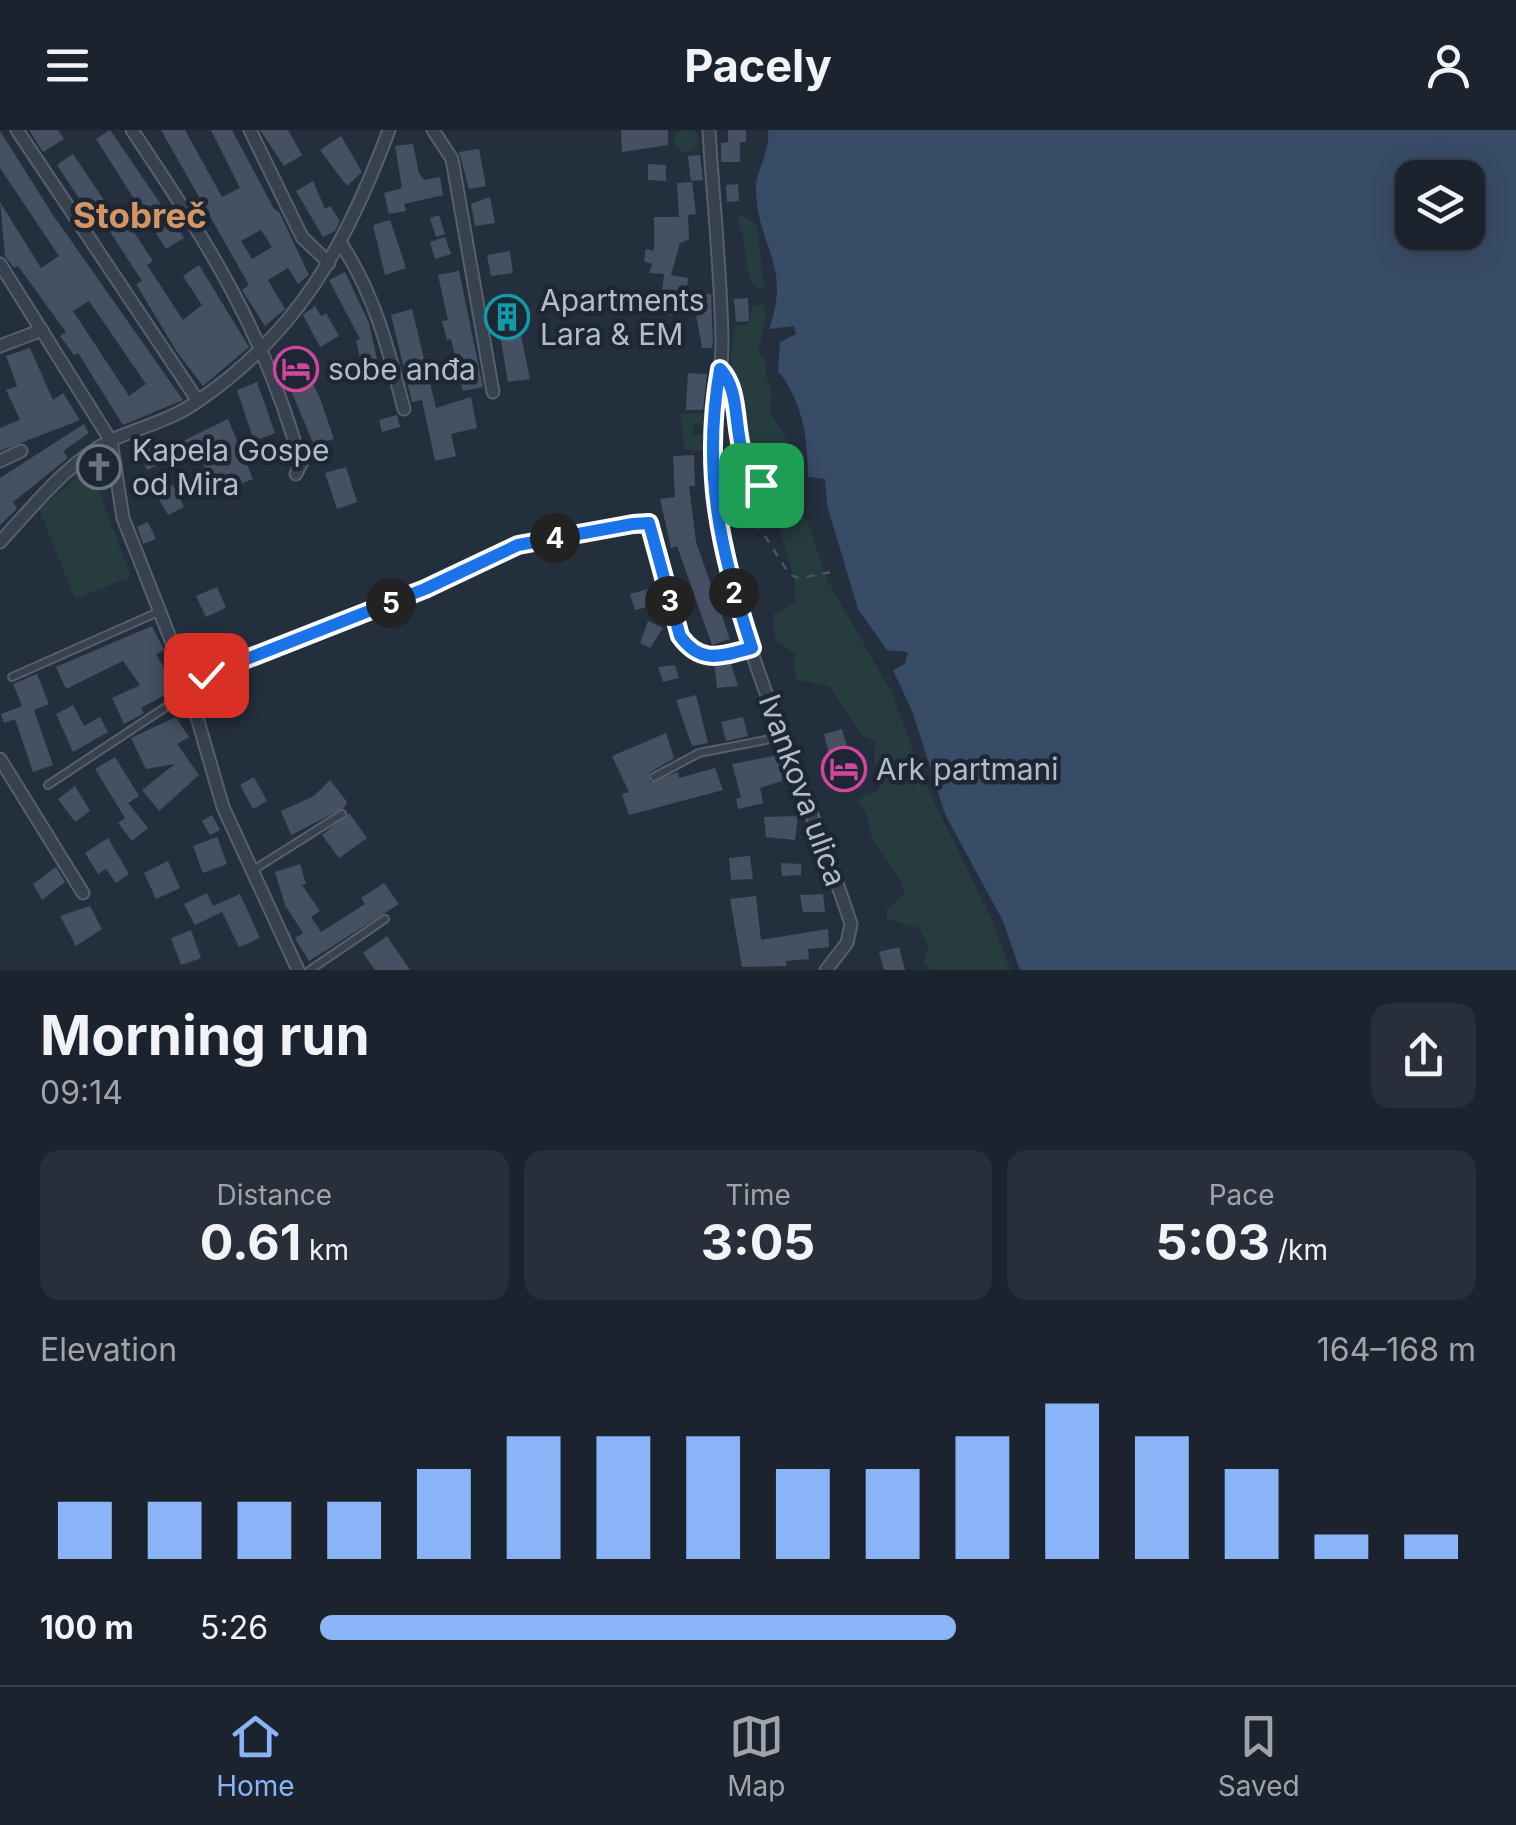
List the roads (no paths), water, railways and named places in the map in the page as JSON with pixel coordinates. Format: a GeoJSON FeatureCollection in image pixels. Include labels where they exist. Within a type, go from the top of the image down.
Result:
{"type":"FeatureCollection","features":[{"type":"Feature","properties":{"kind":"street"},"geometry":{"type":"LineString","coordinates":[[18,130],[198,401]]}},
{"type":"Feature","properties":{"kind":"street"},"geometry":{"type":"LineString","coordinates":[[132,130],[232,286],[263,347],[301,464],[296,474]]}},
{"type":"Feature","properties":{"kind":"street"},"geometry":{"type":"LineString","coordinates":[[250,130],[302,237],[328,263]]}},
{"type":"Feature","properties":{"kind":"street"},"geometry":{"type":"LineString","coordinates":[[0,542],[57,482],[111,441],[142,432],[198,401],[296,316],[340,242],[389,130]]}},
{"type":"Feature","properties":{"kind":"street"},"geometry":{"type":"LineString","coordinates":[[433,130],[452,159],[493,392]]}},
{"type":"Feature","properties":{"kind":"street","name":"Ivankova ulica"},"geometry":{"type":"LineString","coordinates":[[710,130],[720,369],[710,423],[712,490],[728,575],[782,738],[851,924],[846,943],[826,970]]}},
{"type":"Feature","properties":{"kind":"street"},"geometry":{"type":"LineString","coordinates":[[340,242],[367,283],[380,315],[404,409]]}},
{"type":"Feature","properties":{"kind":"street"},"geometry":{"type":"LineString","coordinates":[[0,264],[111,441],[123,518],[156,613],[185,676],[222,807],[298,970]]}},
{"type":"Feature","properties":{"kind":"street"},"geometry":{"type":"LineString","coordinates":[[0,346],[42,330]]}},
{"type":"Feature","properties":{"kind":"street"},"geometry":{"type":"LineString","coordinates":[[0,461],[22,451]]}},
{"type":"Feature","properties":{"kind":"street"},"geometry":{"type":"LineString","coordinates":[[0,759],[83,893]]}},
{"type":"Feature","properties":{"kind":"lane"},"geometry":{"type":"LineString","coordinates":[[720,369],[731,391],[739,444],[750,473],[770,489],[798,486]]}},
{"type":"Feature","properties":{"kind":"lane"},"geometry":{"type":"LineString","coordinates":[[664,576],[680,636],[691,651],[707,659],[752,648]]}},
{"type":"Feature","properties":{"kind":"lane"},"geometry":{"type":"LineString","coordinates":[[12,677],[156,613]]}},
{"type":"Feature","properties":{"kind":"lane"},"geometry":{"type":"LineString","coordinates":[[48,785],[187,692]]}},
{"type":"Feature","properties":{"kind":"lane"},"geometry":{"type":"LineString","coordinates":[[654,777],[699,752],[782,738]]}},
{"type":"Feature","properties":{"kind":"lane"},"geometry":{"type":"LineString","coordinates":[[254,870],[342,814]]}},
{"type":"Feature","properties":{"kind":"lane"},"geometry":{"type":"LineString","coordinates":[[310,970],[384,919]]}},
{"type":"Feature","properties":{"kind":"water"},"geometry":{"type":"Polygon","coordinates":[[[768,130],[1516,130],[1516,970],[1020,970],[1003,921],[945,814],[913,713],[893,670],[905,664],[908,652],[887,650],[858,609],[827,505],[825,479],[808,477],[802,421],[793,395],[778,371],[780,342],[796,334],[794,326],[769,329],[775,307],[776,273],[756,191],[768,130]]]}},
{"type":"Feature","properties":{"kind":"place","name":"Apartments Lara & EM"},"geometry":{"type":"Point","coordinates":[507,317]}},
{"type":"Feature","properties":{"kind":"place","name":"sobe anđa"},"geometry":{"type":"Point","coordinates":[296,369]}},
{"type":"Feature","properties":{"kind":"place","name":"Kapela Gospe od Mira"},"geometry":{"type":"Point","coordinates":[99,467]}},
{"type":"Feature","properties":{"kind":"place","name":"Ark partmani"},"geometry":{"type":"Point","coordinates":[844,769]}},
{"type":"Feature","properties":{"kind":"district","name":"Stobreč"},"geometry":{"type":"Point","coordinates":[140,215]}}]}
